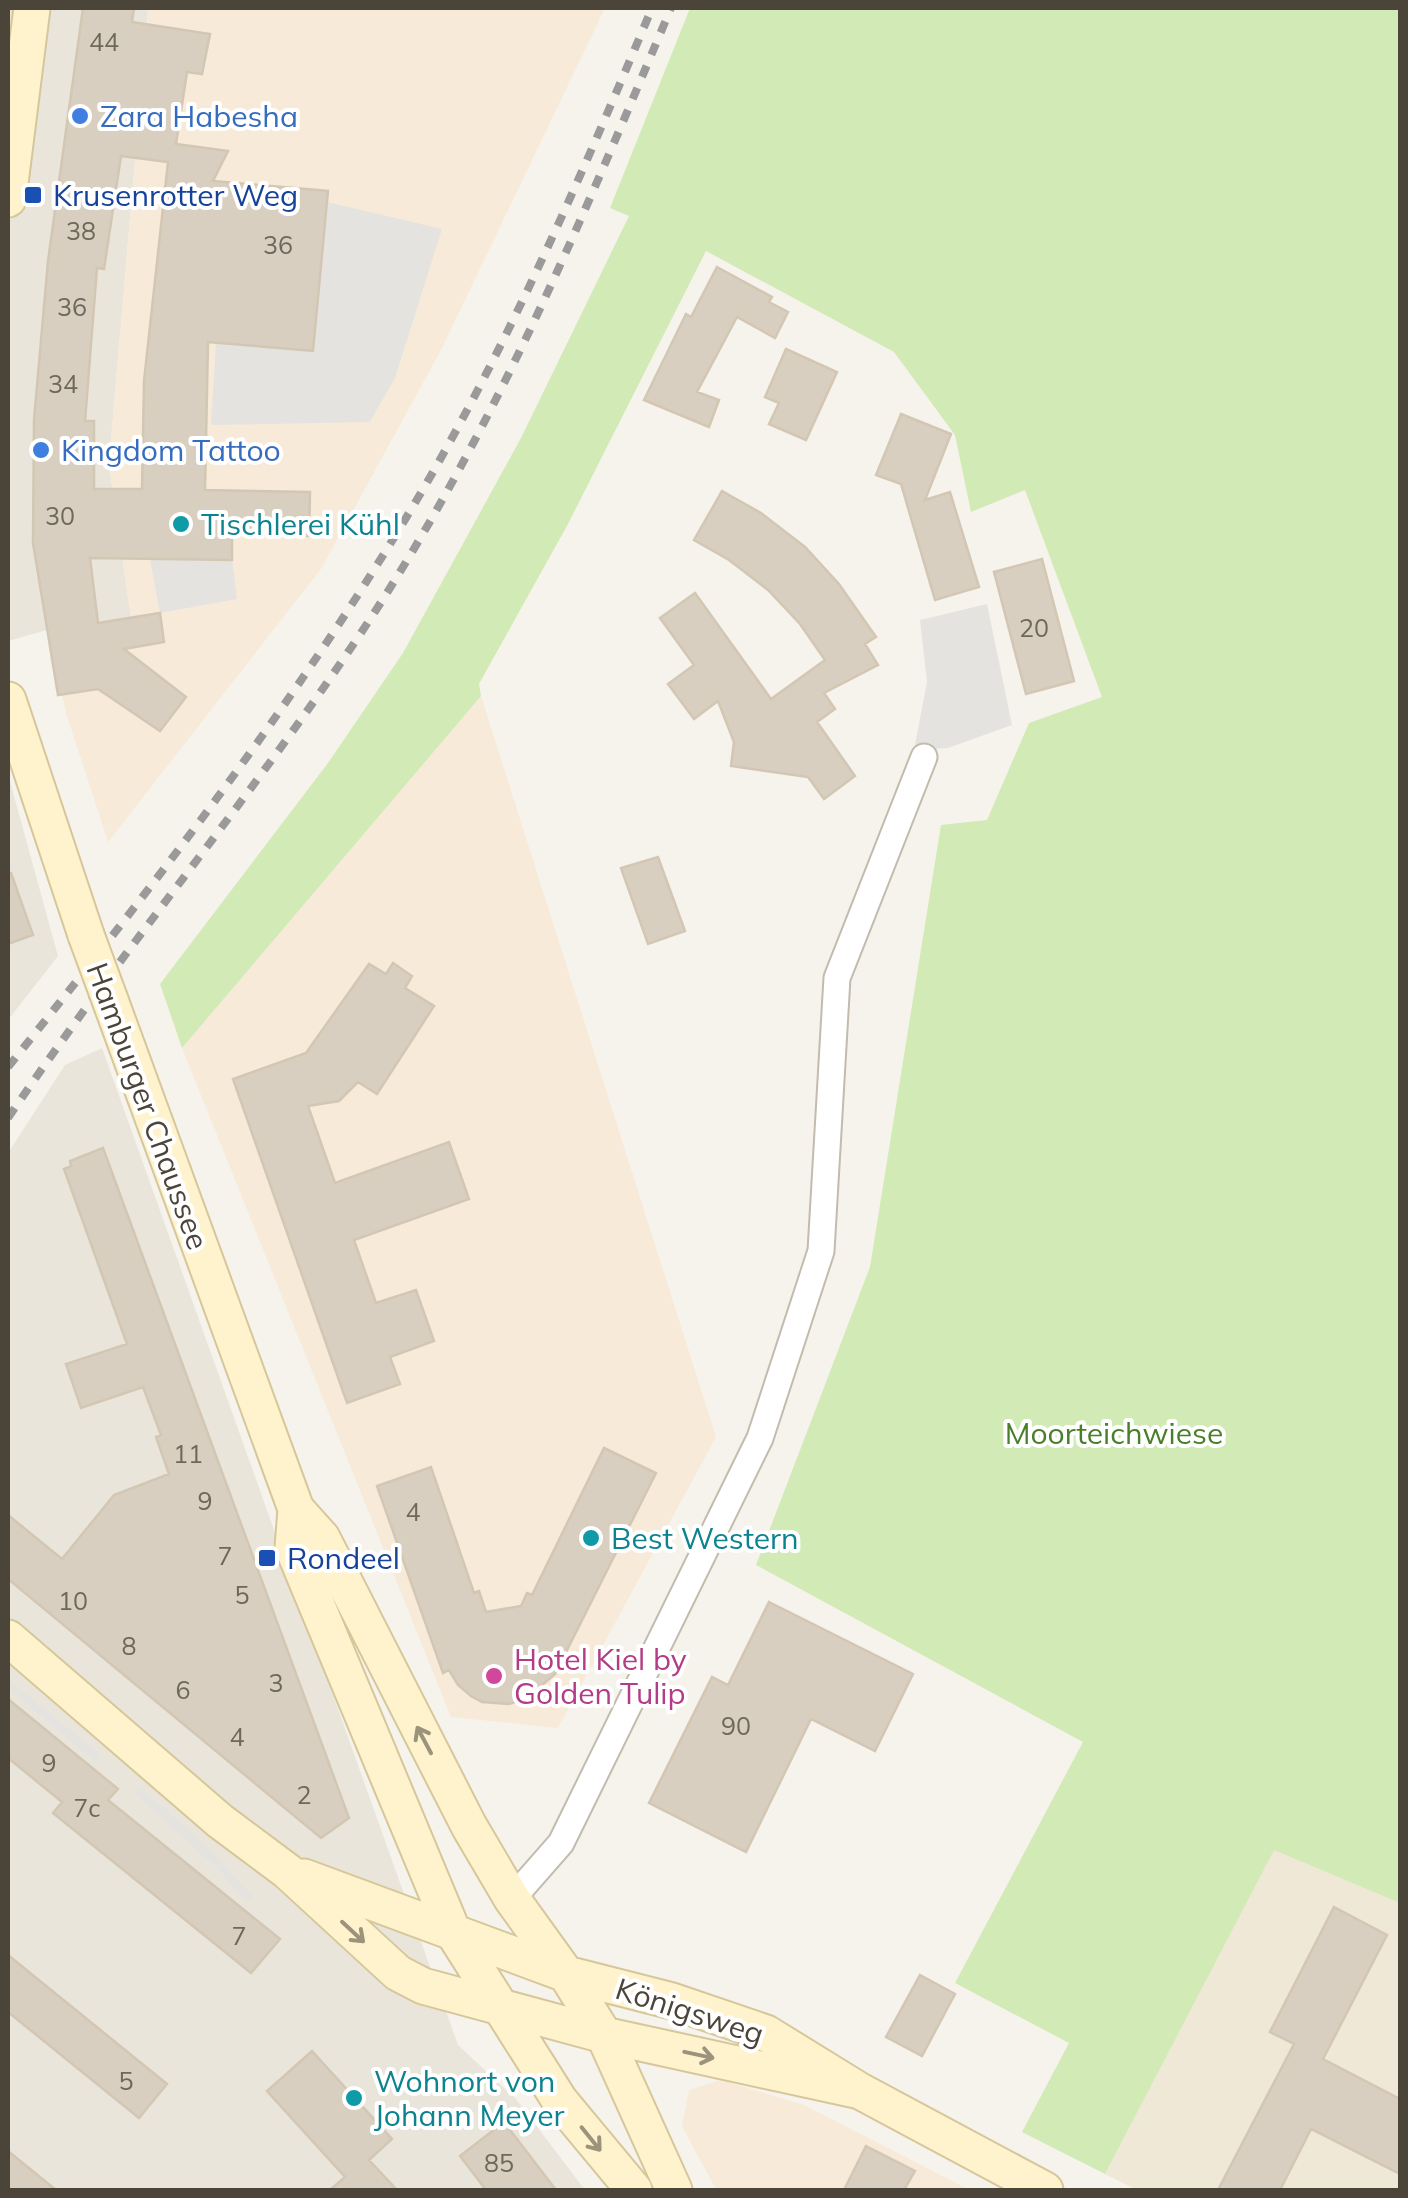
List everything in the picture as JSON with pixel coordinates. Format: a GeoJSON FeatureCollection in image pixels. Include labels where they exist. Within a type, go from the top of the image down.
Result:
{"type":"FeatureCollection","features":[{"type":"Feature","properties":{"kind":"main road"},"geometry":{"type":"LineString","coordinates":[[8,199],[32,8]]}},
{"type":"Feature","properties":{"kind":"main road","name":"Hamburger Chaussee"},"geometry":{"type":"LineString","coordinates":[[8,700],[86,935],[296,1509],[322,1538],[402,1698],[512,1899],[566,1974]]}},
{"type":"Feature","properties":{"kind":"main road","name":"Hamburger Chaussee"},"geometry":{"type":"LineString","coordinates":[[296,1509],[294,1548],[453,1932]]}},
{"type":"Feature","properties":{"kind":"main road"},"geometry":{"type":"LineString","coordinates":[[8,1638],[220,1821],[287,1871],[398,1973],[423,1986],[604,2035]]}},
{"type":"Feature","properties":{"kind":"main road"},"geometry":{"type":"LineString","coordinates":[[287,1871],[566,1974],[604,2035],[674,2190]]}},
{"type":"Feature","properties":{"kind":"main road"},"geometry":{"type":"LineString","coordinates":[[453,1932],[560,2101],[634,2190]]}},
{"type":"Feature","properties":{"kind":"main road","name":"Königsweg"},"geometry":{"type":"LineString","coordinates":[[566,1974],[672,2001],[766,2033],[860,2090],[1046,2190]]}},
{"type":"Feature","properties":{"kind":"main road","name":"Königsweg"},"geometry":{"type":"LineString","coordinates":[[604,2035],[860,2090]]}},
{"type":"Feature","properties":{"kind":"street"},"geometry":{"type":"LineString","coordinates":[[512,1899],[561,1844],[760,1438],[821,1251],[837,978],[924,757]]}},
{"type":"Feature","properties":{"kind":"shaded area"},"geometry":{"type":"Polygon","coordinates":[[[8,8],[148,8],[109,464],[131,618],[47,630],[8,641],[8,8]]]}},
{"type":"Feature","properties":{"kind":"shaded area"},"geometry":{"type":"Polygon","coordinates":[[[148,8],[605,8],[441,350],[321,569],[108,842],[66,713],[47,630],[131,617],[109,464],[148,8]]]}},
{"type":"Feature","properties":{"kind":"shaded area"},"geometry":{"type":"Polygon","coordinates":[[[327,202],[442,229],[395,378],[370,422],[211,425],[216,343],[313,351],[327,202]]]}},
{"type":"Feature","properties":{"kind":"shaded area"},"geometry":{"type":"Polygon","coordinates":[[[150,559],[232,560],[237,599],[160,613],[150,559]]]}},
{"type":"Feature","properties":{"kind":"shaded area"},"geometry":{"type":"Polygon","coordinates":[[[987,604],[1012,725],[948,748],[914,750],[927,682],[920,620],[987,604]]]}},
{"type":"Feature","properties":{"kind":"shaded area"},"geometry":{"type":"Polygon","coordinates":[[[481,696],[716,1437],[558,1728],[451,1717],[182,1048],[481,696]]]}},
{"type":"Feature","properties":{"kind":"shaded area"},"geometry":{"type":"Polygon","coordinates":[[[8,774],[58,956],[8,1020],[8,774]]]}},
{"type":"Feature","properties":{"kind":"shaded area"},"geometry":{"type":"Polygon","coordinates":[[[102,1048],[458,2045],[516,2099],[585,2190],[8,2190],[8,1153],[65,1065],[102,1048]]]}},
{"type":"Feature","properties":{"kind":"shaded area"},"geometry":{"type":"Polygon","coordinates":[[[8,1679],[100,1754],[95,1761],[8,1689],[8,1679]]]}},
{"type":"Feature","properties":{"kind":"shaded area"},"geometry":{"type":"Polygon","coordinates":[[[139,1787],[197,1836],[253,1896],[246,1902],[217,1868],[133,1793],[139,1787]]]}},
{"type":"Feature","properties":{"kind":"shaded area"},"geometry":{"type":"Polygon","coordinates":[[[1274,1849],[1400,1903],[1400,2190],[1137,2190],[1105,2174],[1274,1849]]]}},
{"type":"Feature","properties":{"kind":"shaded area"},"geometry":{"type":"Polygon","coordinates":[[[721,2080],[804,2105],[970,2190],[716,2190],[682,2126],[689,2090],[721,2080]]]}},
{"type":"Feature","properties":{"kind":"green space","name":"Moorteichwiese"},"geometry":{"type":"Polygon","coordinates":[[[690,8],[1400,8],[1400,1903],[1274,1850],[1105,2174],[1022,2132],[1069,2043],[955,1983],[1083,1742],[756,1565],[870,1267],[941,825],[987,820],[1029,723],[1102,697],[1025,490],[971,512],[955,435],[894,352],[706,251],[568,524],[479,684],[481,696],[182,1048],[160,984],[328,763],[403,653],[521,438],[629,216],[610,208],[690,8]]]}},
{"type":"Feature","properties":{"kind":"building"},"geometry":{"type":"Polygon","coordinates":[[[83,8],[134,8],[132,22],[210,34],[202,74],[187,72],[176,144],[228,151],[213,181],[328,191],[313,351],[208,342],[205,490],[310,492],[309,536],[232,534],[232,560],[90,558],[98,623],[160,613],[164,642],[124,649],[186,697],[160,731],[98,689],[58,695],[33,543],[34,420],[48,261],[83,8]],[[121,156],[104,269],[97,268],[85,421],[94,421],[94,489],[142,489],[144,381],[168,162],[121,156]]]}},
{"type":"Feature","properties":{"kind":"building"},"geometry":{"type":"Polygon","coordinates":[[[717,267],[772,297],[769,302],[788,312],[775,338],[737,317],[697,392],[719,400],[709,427],[644,400],[686,314],[691,317],[717,267]]]}},
{"type":"Feature","properties":{"kind":"building"},"geometry":{"type":"Polygon","coordinates":[[[786,349],[837,372],[806,440],[769,424],[779,403],[765,397],[786,349]]]}},
{"type":"Feature","properties":{"kind":"building"},"geometry":{"type":"Polygon","coordinates":[[[901,414],[951,434],[925,500],[950,492],[979,587],[935,600],[901,484],[876,475],[901,414]]]}},
{"type":"Feature","properties":{"kind":"building"},"geometry":{"type":"Polygon","coordinates":[[[722,491],[761,513],[805,547],[839,584],[876,637],[865,644],[878,665],[824,693],[835,709],[817,722],[855,776],[824,799],[808,777],[731,766],[734,742],[718,701],[694,719],[668,684],[694,665],[660,618],[695,593],[771,699],[825,660],[800,624],[768,590],[729,560],[694,540],[722,491]]]}},
{"type":"Feature","properties":{"kind":"building"},"geometry":{"type":"Polygon","coordinates":[[[1042,559],[1074,681],[1026,694],[994,572],[1042,559]]]}},
{"type":"Feature","properties":{"kind":"building"},"geometry":{"type":"Polygon","coordinates":[[[658,857],[685,931],[648,944],[621,868],[658,857]]]}},
{"type":"Feature","properties":{"kind":"building"},"geometry":{"type":"Polygon","coordinates":[[[11,873],[33,935],[8,944],[8,874],[11,873]]]}},
{"type":"Feature","properties":{"kind":"building"},"geometry":{"type":"Polygon","coordinates":[[[393,963],[412,976],[405,988],[434,1006],[377,1094],[358,1082],[339,1101],[308,1106],[335,1183],[449,1142],[469,1199],[354,1240],[376,1303],[416,1290],[434,1341],[390,1357],[400,1384],[347,1403],[233,1079],[306,1053],[369,964],[386,974],[393,963]]]}},
{"type":"Feature","properties":{"kind":"building"},"geometry":{"type":"Polygon","coordinates":[[[103,1148],[349,1818],[321,1838],[8,1579],[8,1515],[62,1559],[114,1495],[169,1474],[156,1437],[161,1435],[143,1387],[81,1408],[66,1364],[127,1344],[64,1169],[71,1166],[70,1161],[103,1148]]]}},
{"type":"Feature","properties":{"kind":"building","name":"Best Western"},"geometry":{"type":"Polygon","coordinates":[[[604,1448],[656,1473],[555,1674],[526,1699],[509,1704],[482,1702],[458,1685],[449,1670],[443,1673],[377,1486],[431,1467],[474,1593],[479,1591],[486,1612],[521,1606],[527,1593],[532,1595],[604,1448]]]}},
{"type":"Feature","properties":{"kind":"building"},"geometry":{"type":"Polygon","coordinates":[[[769,1602],[913,1674],[875,1751],[811,1719],[746,1852],[649,1803],[712,1677],[728,1685],[769,1602]]]}},
{"type":"Feature","properties":{"kind":"building"},"geometry":{"type":"Polygon","coordinates":[[[8,1699],[118,1789],[108,1800],[280,1939],[251,1973],[53,1813],[62,1802],[8,1758],[8,1699]]]}},
{"type":"Feature","properties":{"kind":"building"},"geometry":{"type":"Polygon","coordinates":[[[1334,1907],[1387,1935],[1323,2059],[1400,2099],[1400,2174],[1311,2129],[1280,2190],[1218,2190],[1294,2044],[1270,2032],[1334,1907]]]}},
{"type":"Feature","properties":{"kind":"building"},"geometry":{"type":"Polygon","coordinates":[[[8,1955],[167,2084],[139,2118],[8,2012],[8,1955]]]}},
{"type":"Feature","properties":{"kind":"building"},"geometry":{"type":"Polygon","coordinates":[[[920,1975],[955,1994],[922,2056],[886,2037],[920,1975]]]}},
{"type":"Feature","properties":{"kind":"building"},"geometry":{"type":"Polygon","coordinates":[[[312,2051],[392,2139],[369,2160],[397,2190],[330,2190],[345,2177],[267,2091],[312,2051]]]}},
{"type":"Feature","properties":{"kind":"building"},"geometry":{"type":"Polygon","coordinates":[[[504,2122],[556,2190],[486,2190],[460,2156],[504,2122]]]}},
{"type":"Feature","properties":{"kind":"building"},"geometry":{"type":"Polygon","coordinates":[[[866,2146],[915,2171],[904,2190],[844,2190],[866,2146]]]}},
{"type":"Feature","properties":{"kind":"building"},"geometry":{"type":"Polygon","coordinates":[[[8,2151],[56,2190],[8,2190],[8,2151]]]}},
{"type":"Feature","properties":{"kind":"railway"},"geometry":{"type":"LineString","coordinates":[[8,1067],[225,786],[376,567],[455,433],[516,314],[652,8]]}},
{"type":"Feature","properties":{"kind":"railway"},"geometry":{"type":"LineString","coordinates":[[8,1118],[332,676],[420,538],[537,316],[671,8]]}},
{"type":"Feature","properties":{"kind":"place","name":"Zara Habesha"},"geometry":{"type":"Point","coordinates":[80,116]}},
{"type":"Feature","properties":{"kind":"place","name":"Krusenrotter Weg"},"geometry":{"type":"Point","coordinates":[33,195]}},
{"type":"Feature","properties":{"kind":"place","name":"Kingdom Tattoo"},"geometry":{"type":"Point","coordinates":[41,450]}},
{"type":"Feature","properties":{"kind":"place","name":"Tischlerei Kühl"},"geometry":{"type":"Point","coordinates":[181,524]}},
{"type":"Feature","properties":{"kind":"place","name":"Best Western"},"geometry":{"type":"Point","coordinates":[591,1538]}},
{"type":"Feature","properties":{"kind":"place","name":"Rondeel"},"geometry":{"type":"Point","coordinates":[267,1558]}},
{"type":"Feature","properties":{"kind":"place","name":"Hotel Kiel by Golden Tulip"},"geometry":{"type":"Point","coordinates":[494,1676]}},
{"type":"Feature","properties":{"kind":"place","name":"Wohnort von Johann Meyer"},"geometry":{"type":"Point","coordinates":[354,2098]}}]}
